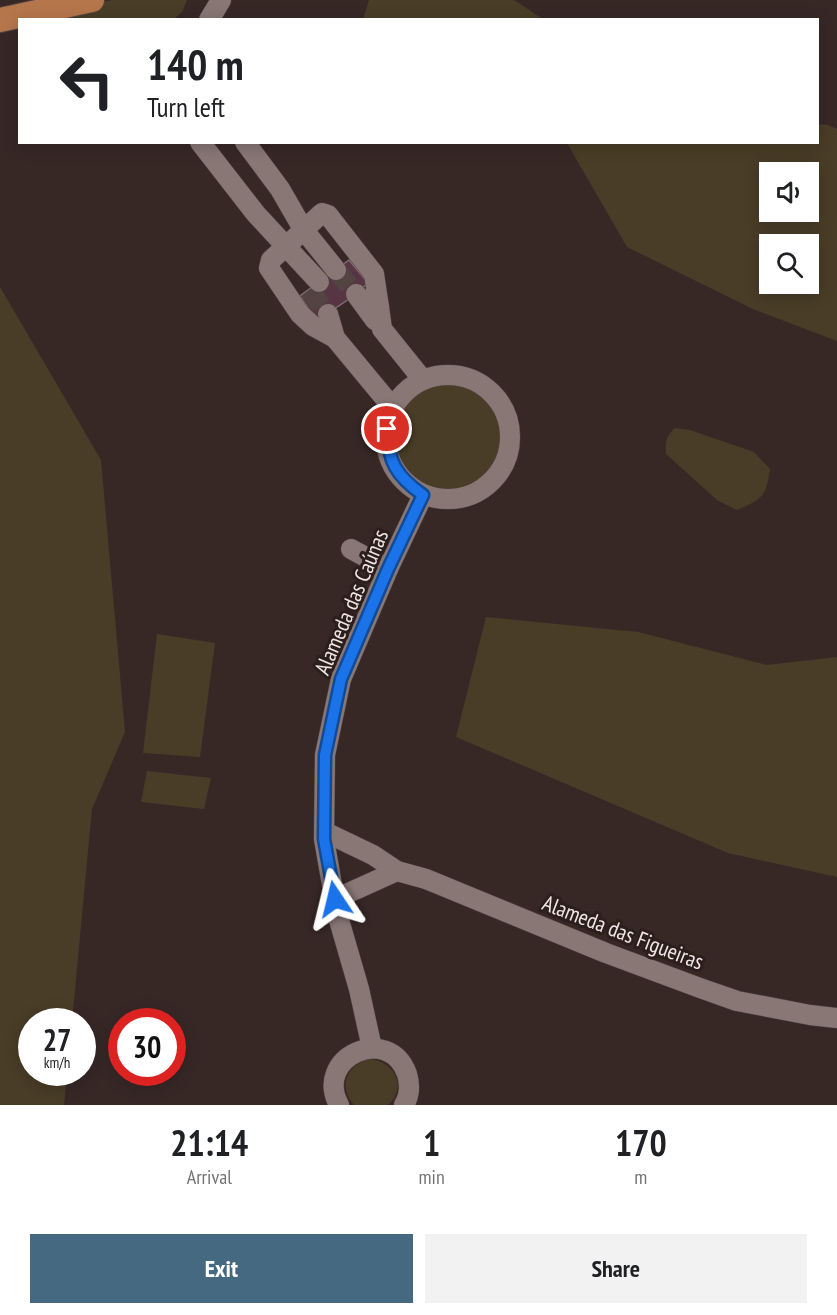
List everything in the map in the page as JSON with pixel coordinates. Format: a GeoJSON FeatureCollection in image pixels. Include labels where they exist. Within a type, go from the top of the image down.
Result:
{"type":"FeatureCollection","features":[{"type":"Feature","properties":{"kind":"main road"},"geometry":{"type":"LineString","coordinates":[[0,20],[92,0]]}},
{"type":"Feature","properties":{"kind":"street"},"geometry":{"type":"LineString","coordinates":[[210,18],[221,0]]}},
{"type":"Feature","properties":{"kind":"street"},"geometry":{"type":"LineString","coordinates":[[202,144],[282,249],[314,286]]}},
{"type":"Feature","properties":{"kind":"street"},"geometry":{"type":"LineString","coordinates":[[246,144],[340,266]]}},
{"type":"Feature","properties":{"kind":"street"},"geometry":{"type":"LineString","coordinates":[[382,329],[374,274],[328,215],[322,213],[271,260],[269,268],[300,314],[313,326],[335,338],[393,408]]}},
{"type":"Feature","properties":{"kind":"street"},"geometry":{"type":"LineString","coordinates":[[379,307],[360,291],[382,329],[423,380]]}},
{"type":"Feature","properties":{"kind":"street"},"geometry":{"type":"LineString","coordinates":[[335,338],[333,310],[349,353]]}},
{"type":"Feature","properties":{"kind":"street"},"geometry":{"type":"LineString","coordinates":[[444,375],[465,377],[484,386],[499,401],[508,420],[510,441],[506,460],[496,477],[481,490],[463,498],[443,499],[423,495],[407,484],[394,468],[388,450],[387,429],[393,408],[406,392],[423,380],[444,375]]}},
{"type":"Feature","properties":{"kind":"street","name":"Alameda das Caúnas"},"geometry":{"type":"LineString","coordinates":[[372,1048],[335,899],[325,832],[325,755],[341,679],[388,569],[423,495]]}},
{"type":"Feature","properties":{"kind":"street"},"geometry":{"type":"LineString","coordinates":[[351,549],[388,569]]}},
{"type":"Feature","properties":{"kind":"street","name":"Alameda das Figueiras"},"geometry":{"type":"LineString","coordinates":[[325,832],[373,855],[397,871],[426,879],[606,953],[700,988],[737,1000],[810,1016],[837,1018]]}},
{"type":"Feature","properties":{"kind":"street"},"geometry":{"type":"LineString","coordinates":[[335,899],[397,871]]}},
{"type":"Feature","properties":{"kind":"street"},"geometry":{"type":"LineString","coordinates":[[339,1105],[334,1091],[334,1078],[339,1066],[348,1056],[359,1050],[372,1048],[390,1054],[404,1067],[409,1079],[412,1103]]}},
{"type":"Feature","properties":{"kind":"shaded area"},"geometry":{"type":"Polygon","coordinates":[[[112,0],[187,0],[182,12],[175,18],[59,18],[54,13],[112,0]]]}},
{"type":"Feature","properties":{"kind":"shaded area"},"geometry":{"type":"Polygon","coordinates":[[[369,0],[514,0],[541,18],[363,18],[369,0]]]}},
{"type":"Feature","properties":{"kind":"shaded area"},"geometry":{"type":"Polygon","coordinates":[[[819,124],[837,129],[837,341],[753,309],[627,247],[568,144],[819,144],[819,124]]]}},
{"type":"Feature","properties":{"kind":"shaded area"},"geometry":{"type":"Polygon","coordinates":[[[0,287],[101,460],[125,732],[92,809],[73,1008],[18,1008],[18,1086],[66,1086],[64,1105],[0,1105],[0,287]]]}},
{"type":"Feature","properties":{"kind":"shaded area"},"geometry":{"type":"Polygon","coordinates":[[[446,381],[467,386],[485,397],[496,415],[501,436],[496,457],[485,475],[467,486],[446,491],[425,486],[407,475],[396,457],[391,436],[396,415],[407,397],[425,386],[446,381]]]}},
{"type":"Feature","properties":{"kind":"shaded area"},"geometry":{"type":"Polygon","coordinates":[[[675,428],[690,430],[754,452],[770,469],[762,496],[737,510],[717,500],[666,454],[667,440],[675,428]]]}},
{"type":"Feature","properties":{"kind":"shaded area"},"geometry":{"type":"Polygon","coordinates":[[[486,617],[638,632],[767,665],[837,657],[837,877],[728,853],[456,737],[486,617]]]}},
{"type":"Feature","properties":{"kind":"shaded area"},"geometry":{"type":"Polygon","coordinates":[[[157,634],[215,643],[200,757],[143,753],[157,634]]]}},
{"type":"Feature","properties":{"kind":"shaded area"},"geometry":{"type":"Polygon","coordinates":[[[147,771],[211,778],[204,809],[141,802],[147,771]]]}},
{"type":"Feature","properties":{"kind":"shaded area"},"geometry":{"type":"Polygon","coordinates":[[[368,1059],[385,1064],[395,1075],[397,1090],[388,1105],[354,1105],[349,1098],[346,1091],[347,1078],[354,1067],[368,1059]]]}},
{"type":"Feature","properties":{"kind":"building"},"geometry":{"type":"Polygon","coordinates":[[[349,260],[368,283],[317,321],[300,296],[349,260]]]}},
{"type":"Feature","properties":{"kind":"tunnel"},"geometry":{"type":"LineString","coordinates":[[336,270],[356,294]]}},
{"type":"Feature","properties":{"kind":"tunnel"},"geometry":{"type":"LineString","coordinates":[[309,290],[328,314]]}},
{"type":"Feature","properties":{"kind":"route"},"geometry":{"type":"LineString","coordinates":[[335,899],[324,839],[325,755],[341,679],[388,569],[423,495],[407,484],[394,468],[388,450],[387,429]]}}]}
